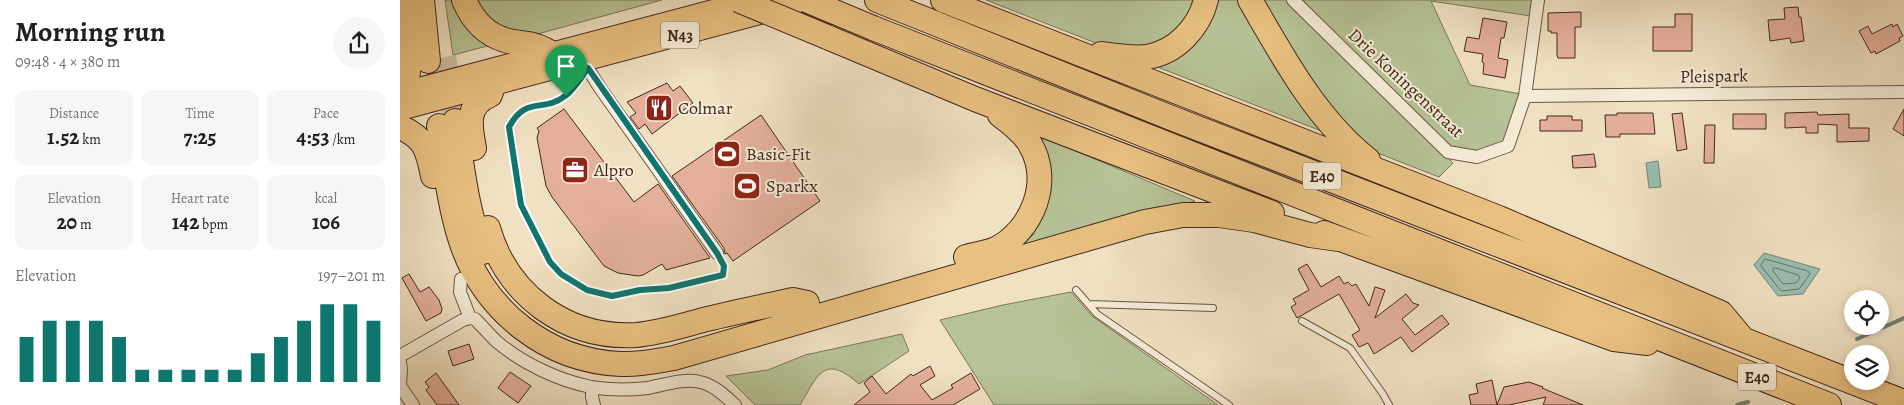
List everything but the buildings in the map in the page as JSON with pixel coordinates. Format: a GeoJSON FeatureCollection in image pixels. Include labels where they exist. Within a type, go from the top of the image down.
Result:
{"type":"FeatureCollection","features":[{"type":"Feature","properties":{"kind":"highway"},"geometry":{"type":"LineString","coordinates":[[402,99],[410,62],[403,29],[407,24],[406,0]]}},
{"type":"Feature","properties":{"kind":"highway"},"geometry":{"type":"LineString","coordinates":[[422,0],[436,59],[438,0]]}},
{"type":"Feature","properties":{"kind":"highway"},"geometry":{"type":"LineString","coordinates":[[464,0],[468,11],[478,24],[492,34],[506,40],[534,45],[552,52]]}},
{"type":"Feature","properties":{"kind":"highway"},"geometry":{"type":"LineString","coordinates":[[738,0],[975,99],[1338,239],[1614,339],[1684,348]]}},
{"type":"Feature","properties":{"kind":"highway","name":"E40"},"geometry":{"type":"LineString","coordinates":[[806,0],[1829,405]]}},
{"type":"Feature","properties":{"kind":"highway","name":"E40"},"geometry":{"type":"LineString","coordinates":[[877,0],[1174,119],[1904,402]]}},
{"type":"Feature","properties":{"kind":"highway"},"geometry":{"type":"LineString","coordinates":[[943,0],[1499,218],[1721,313],[1743,340]]}},
{"type":"Feature","properties":{"kind":"highway"},"geometry":{"type":"LineString","coordinates":[[1072,52],[1133,57],[1149,56],[1167,50],[1181,41],[1195,27],[1206,0]]}},
{"type":"Feature","properties":{"kind":"highway"},"geometry":{"type":"LineString","coordinates":[[1250,0],[1301,84],[1323,115],[1352,147],[1383,172]]}},
{"type":"Feature","properties":{"kind":"highway"},"geometry":{"type":"LineString","coordinates":[[493,86],[490,95],[483,98],[474,107],[470,126],[483,206],[488,230],[497,255],[509,276],[538,304],[560,319],[585,329],[610,334],[637,334],[661,331],[793,300],[806,304]]}},
{"type":"Feature","properties":{"kind":"highway"},"geometry":{"type":"LineString","coordinates":[[975,99],[1023,134],[1031,145],[1037,160],[1040,176],[1036,204],[1023,227],[996,249],[671,342],[644,347],[602,347],[579,342],[532,317],[512,299],[498,281],[486,260],[477,237],[447,123],[454,213],[460,240],[470,266],[482,287],[500,310],[522,329],[547,345],[573,356],[600,362],[623,364],[646,363],[674,358],[1145,222],[1183,215],[1219,215],[1245,219],[1310,235],[1338,239]]}},
{"type":"Feature","properties":{"kind":"highway"},"geometry":{"type":"LineString","coordinates":[[400,127],[418,138],[426,147],[444,232],[461,279],[477,303],[510,338],[530,352],[570,370],[594,376],[640,378],[689,368],[861,312],[868,302]]}},
{"type":"Feature","properties":{"kind":"main road","name":"N43"},"geometry":{"type":"LineString","coordinates":[[402,99],[552,52],[751,0]]}},
{"type":"Feature","properties":{"kind":"main road","name":"N43"},"geometry":{"type":"LineString","coordinates":[[402,99],[493,86],[585,65],[812,0]]}},
{"type":"Feature","properties":{"kind":"street","name":"Drie Koningenstraat"},"geometry":{"type":"LineString","coordinates":[[1293,0],[1448,152],[1477,157],[1508,146],[1525,96],[1538,0]]}},
{"type":"Feature","properties":{"kind":"street"},"geometry":{"type":"LineString","coordinates":[[585,65],[717,253]]}},
{"type":"Feature","properties":{"kind":"street","name":"Pleispark"},"geometry":{"type":"LineString","coordinates":[[1525,96],[1904,92]]}},
{"type":"Feature","properties":{"kind":"street"},"geometry":{"type":"LineString","coordinates":[[461,279],[460,292],[470,318]]}},
{"type":"Feature","properties":{"kind":"street"},"geometry":{"type":"LineString","coordinates":[[400,356],[463,320],[470,318],[475,319],[495,340],[512,353],[558,377],[592,387],[622,389],[647,388],[688,381],[700,382],[722,393],[735,405]]}},
{"type":"Feature","properties":{"kind":"street"},"geometry":{"type":"LineString","coordinates":[[400,362],[400,385],[413,405]]}},
{"type":"Feature","properties":{"kind":"street"},"geometry":{"type":"LineString","coordinates":[[592,387],[594,405]]}},
{"type":"Feature","properties":{"kind":"lane"},"geometry":{"type":"LineString","coordinates":[[585,65],[566,96],[553,102],[522,109],[509,127],[521,205],[550,262],[561,274],[587,290],[612,296],[640,290],[669,288],[723,275],[724,266],[717,253]]}},
{"type":"Feature","properties":{"kind":"lane"},"geometry":{"type":"LineString","coordinates":[[1076,290],[1097,314],[1229,405]]}},
{"type":"Feature","properties":{"kind":"lane"},"geometry":{"type":"LineString","coordinates":[[1089,304],[1213,308]]}},
{"type":"Feature","properties":{"kind":"lane"},"geometry":{"type":"LineString","coordinates":[[1302,321],[1350,348],[1389,405]]}},
{"type":"Feature","properties":{"kind":"green space"},"geometry":{"type":"Polygon","coordinates":[[[445,0],[456,0],[495,44],[453,55],[445,0]]]}},
{"type":"Feature","properties":{"kind":"green space"},"geometry":{"type":"Polygon","coordinates":[[[474,0],[662,0],[530,36],[495,27],[474,0]]]}},
{"type":"Feature","properties":{"kind":"green space"},"geometry":{"type":"Polygon","coordinates":[[[986,0],[1286,0],[1453,163],[1439,177],[986,0]]]}},
{"type":"Feature","properties":{"kind":"green space"},"geometry":{"type":"Polygon","coordinates":[[[1299,0],[1534,0],[1531,16],[1431,1],[1470,85],[1521,94],[1506,142],[1479,152],[1448,147],[1299,0]]]}},
{"type":"Feature","properties":{"kind":"green space"},"geometry":{"type":"Polygon","coordinates":[[[1040,136],[1195,201],[1012,249],[1033,235],[1044,208],[1040,136]]]}},
{"type":"Feature","properties":{"kind":"green space"},"geometry":{"type":"Polygon","coordinates":[[[1071,292],[1092,316],[1218,405],[994,405],[940,320],[1003,305],[1071,292]]]}},
{"type":"Feature","properties":{"kind":"green space"},"geometry":{"type":"Polygon","coordinates":[[[902,334],[909,351],[859,384],[838,370],[830,369],[823,372],[817,377],[800,405],[755,405],[726,376],[768,370],[805,355],[902,334]]]}},
{"type":"Feature","properties":{"kind":"water"},"geometry":{"type":"Polygon","coordinates":[[[1658,161],[1661,187],[1649,188],[1646,163],[1658,161]]]}},
{"type":"Feature","properties":{"kind":"water"},"geometry":{"type":"Polygon","coordinates":[[[1764,253],[1820,269],[1803,294],[1778,296],[1754,265],[1764,253]]]}},
{"type":"Feature","properties":{"kind":"waterway"},"geometry":{"type":"LineString","coordinates":[[1857,339],[1904,318]]}},
{"type":"Feature","properties":{"kind":"waterway"},"geometry":{"type":"LineString","coordinates":[[1737,405],[1748,402]]}},
{"type":"Feature","properties":{"kind":"tunnel"},"geometry":{"type":"LineString","coordinates":[[444,57],[455,121]]}},
{"type":"Feature","properties":{"kind":"place","name":"Colmar"},"geometry":{"type":"Point","coordinates":[659,108]}},
{"type":"Feature","properties":{"kind":"place","name":"Basic-Fit"},"geometry":{"type":"Point","coordinates":[727,154]}},
{"type":"Feature","properties":{"kind":"place","name":"Alpro"},"geometry":{"type":"Point","coordinates":[575,170]}},
{"type":"Feature","properties":{"kind":"place","name":"Sparkx"},"geometry":{"type":"Point","coordinates":[747,186]}},
{"type":"Feature","properties":{"kind":"route"},"geometry":{"type":"LineString","coordinates":[[588,68],[600,88],[717,253],[724,266],[723,275],[669,288],[640,290],[612,296],[587,290],[561,274],[550,262],[521,205],[509,127],[522,109],[553,102],[566,96],[588,68]]}}]}
